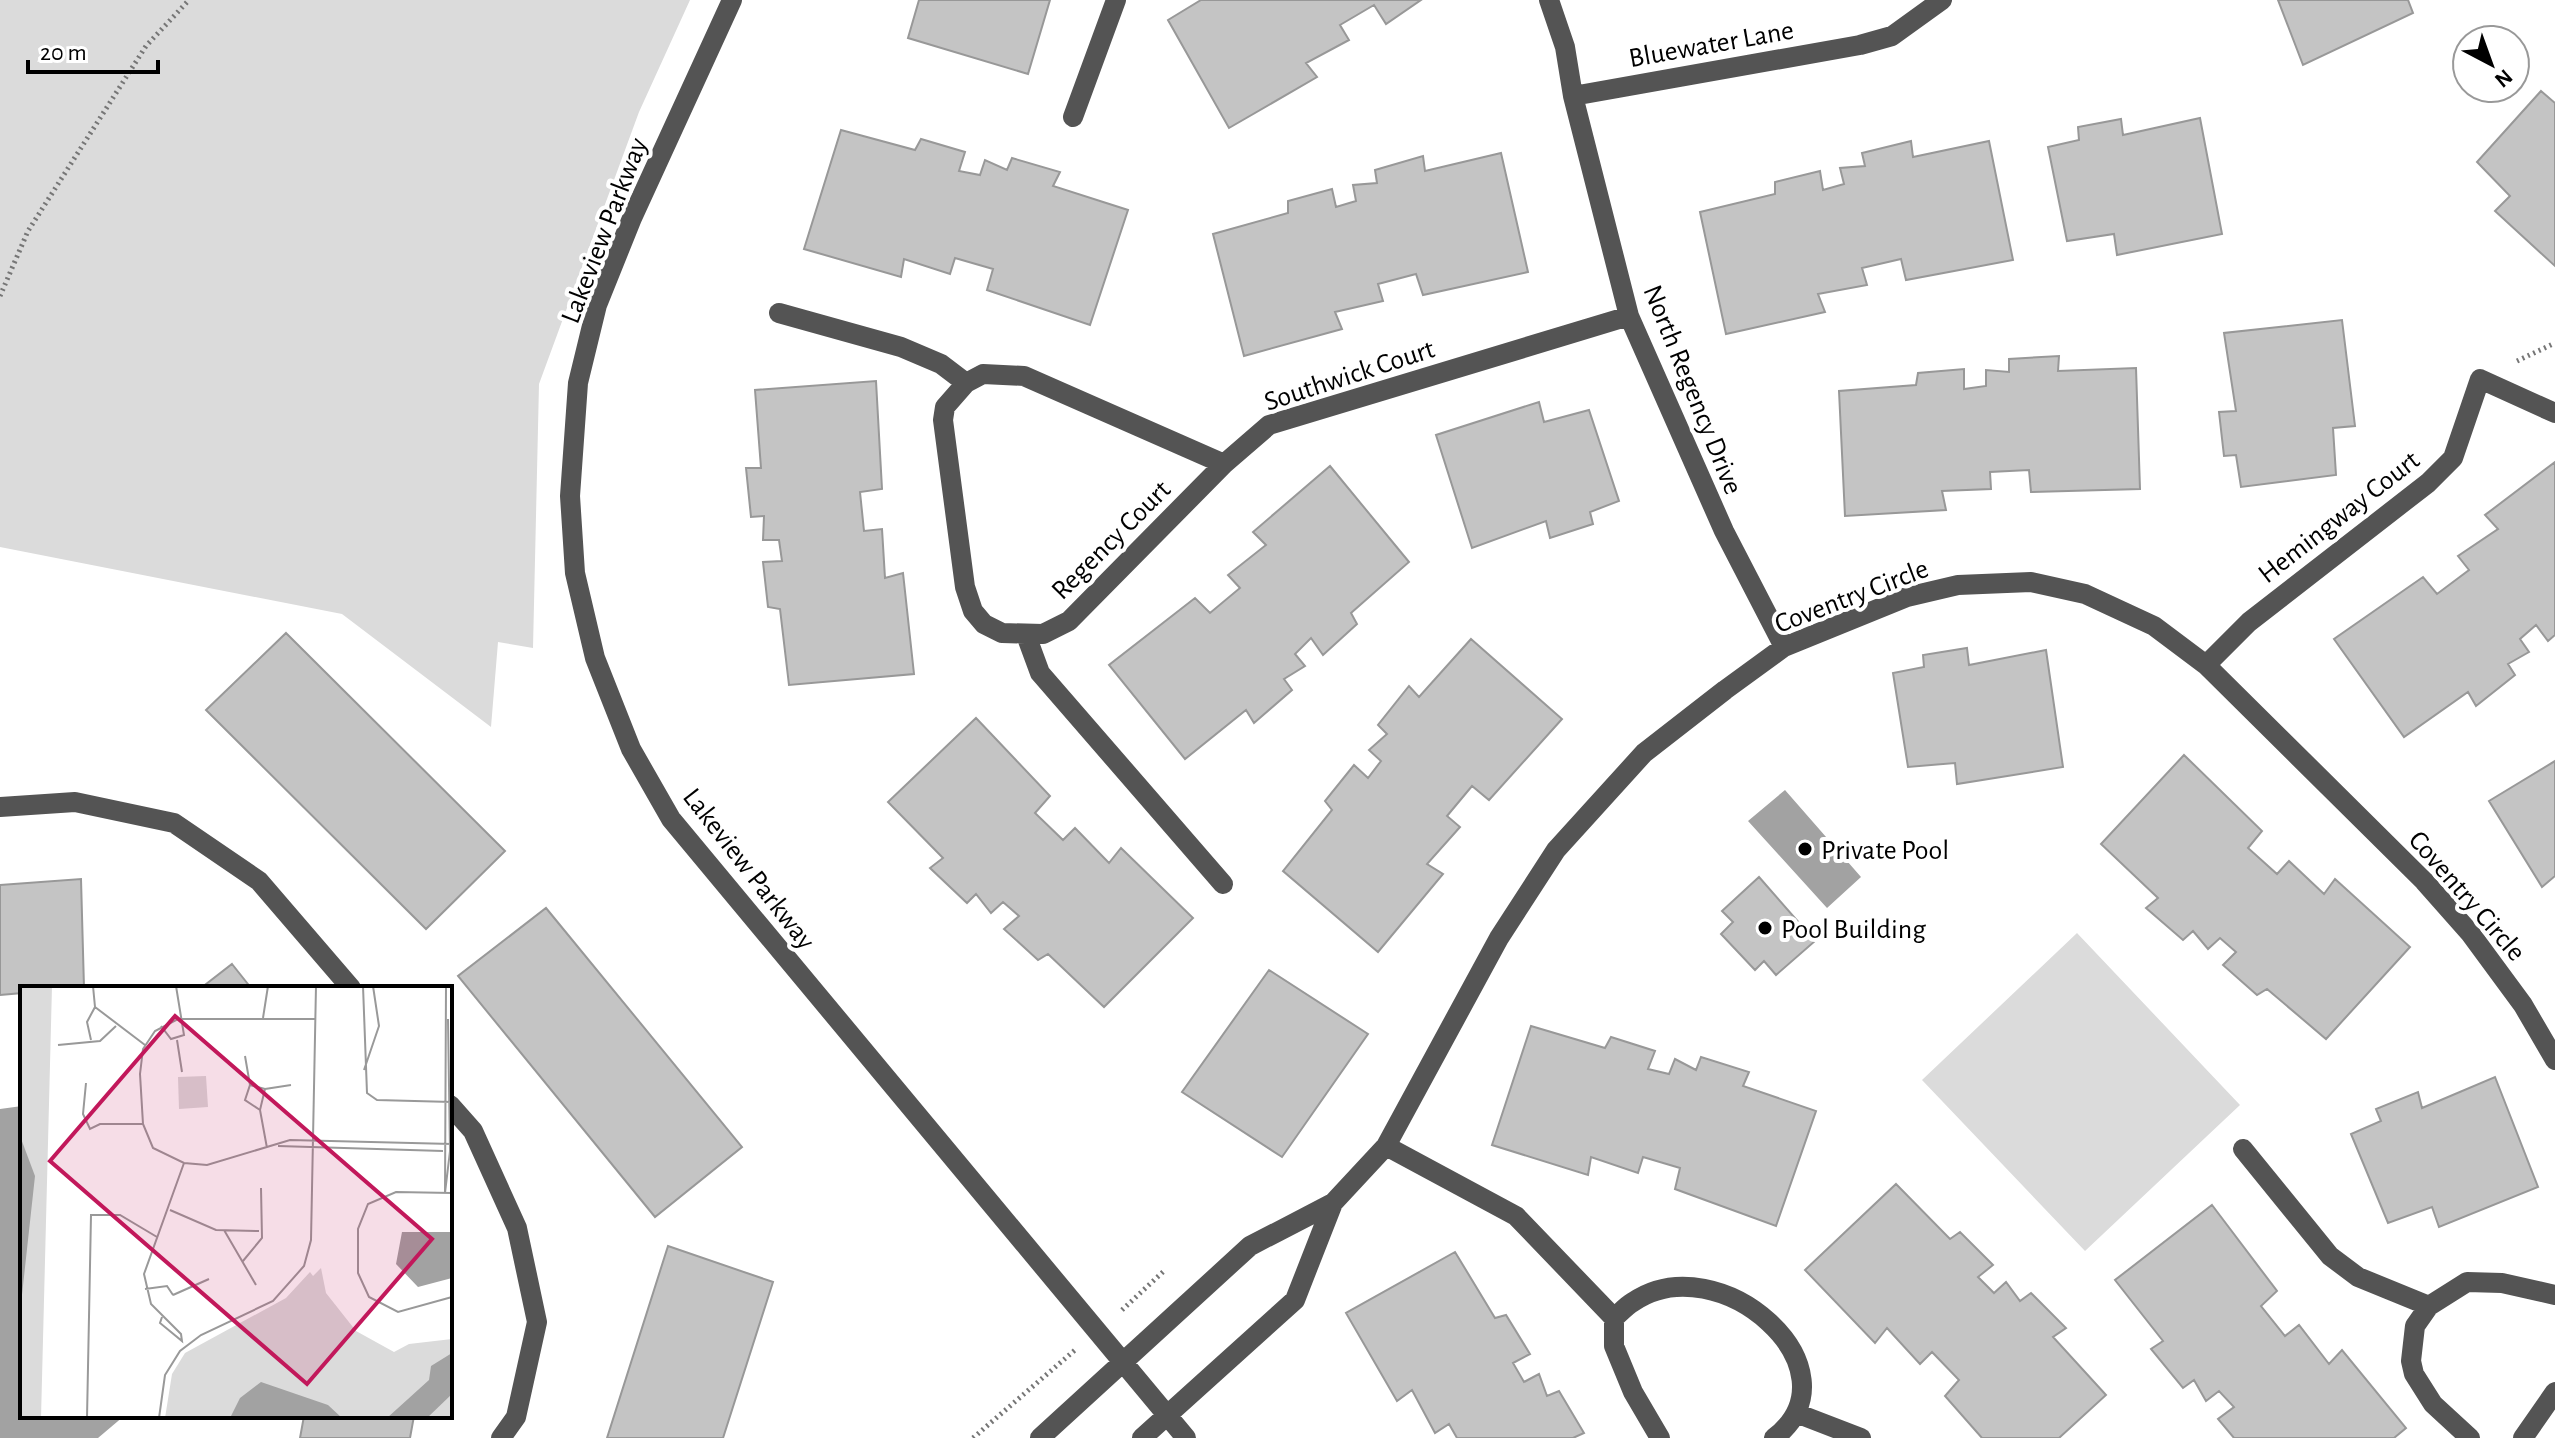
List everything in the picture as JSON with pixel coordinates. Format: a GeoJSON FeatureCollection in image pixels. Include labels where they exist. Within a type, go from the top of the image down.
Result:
{"type":"FeatureCollection","features":[{"type":"Feature","properties":{"kind":"street","name":"Lakeview Parkway"},"geometry":{"type":"LineString","coordinates":[[732,0],[632,218],[597,305],[578,383],[570,496],[575,573],[595,658],[631,749],[671,819],[1186,1438]]}},
{"type":"Feature","properties":{"kind":"street"},"geometry":{"type":"LineString","coordinates":[[1073,117],[1116,0]]}},
{"type":"Feature","properties":{"kind":"street","name":"North Regency Drive"},"geometry":{"type":"LineString","coordinates":[[1549,0],[1565,47],[1573,96],[1629,316],[1724,531],[1784,647]]}},
{"type":"Feature","properties":{"kind":"street","name":"Bluewater Lane"},"geometry":{"type":"LineString","coordinates":[[1573,96],[1860,45],[1892,36],[1942,0]]}},
{"type":"Feature","properties":{"kind":"street"},"geometry":{"type":"LineString","coordinates":[[779,313],[901,347],[941,364],[966,383]]}},
{"type":"Feature","properties":{"kind":"street","name":"Southwick Court"},"geometry":{"type":"LineString","coordinates":[[1224,464],[1269,425],[1629,316]]}},
{"type":"Feature","properties":{"kind":"street"},"geometry":{"type":"LineString","coordinates":[[1223,884],[1040,673],[1026,635],[1002,633],[984,624],[973,611],[965,587],[943,420],[945,407],[966,383],[983,374],[1024,376],[1224,464]]}},
{"type":"Feature","properties":{"kind":"street","name":"Hemingway Court"},"geometry":{"type":"LineString","coordinates":[[2206,665],[2249,622],[2428,483],[2453,458],[2480,379],[2555,413]]}},
{"type":"Feature","properties":{"kind":"street","name":"Regency Court"},"geometry":{"type":"LineString","coordinates":[[1026,635],[1043,634],[1069,621],[1224,464]]}},
{"type":"Feature","properties":{"kind":"street","name":"Coventry Circle"},"geometry":{"type":"LineString","coordinates":[[1040,1438],[1250,1246],[1333,1203],[1386,1146],[1499,938],[1556,850],[1644,753],[1784,647],[1907,597],[1958,585],[2031,582],[2085,594],[2154,626],[2206,665],[2434,891],[2470,933],[2523,1005],[2555,1060]]}},
{"type":"Feature","properties":{"kind":"street"},"geometry":{"type":"LineString","coordinates":[[0,807],[75,802],[174,823],[259,881],[349,986]]}},
{"type":"Feature","properties":{"kind":"street"},"geometry":{"type":"LineString","coordinates":[[452,1107],[473,1131],[517,1228],[537,1322],[516,1417],[501,1438]]}},
{"type":"Feature","properties":{"kind":"street"},"geometry":{"type":"LineString","coordinates":[[1386,1146],[1516,1216],[1614,1318],[1614,1346],[1633,1392],[1660,1438]]}},
{"type":"Feature","properties":{"kind":"street"},"geometry":{"type":"LineString","coordinates":[[2243,1149],[2330,1256],[2358,1277],[2429,1306]]}},
{"type":"Feature","properties":{"kind":"street","name":"Coventry Circle"},"geometry":{"type":"LineString","coordinates":[[1142,1438],[1295,1300],[1333,1203]]}},
{"type":"Feature","properties":{"kind":"street"},"geometry":{"type":"LineString","coordinates":[[2470,1438],[2433,1404],[2414,1374],[2411,1361],[2415,1326],[2429,1306],[2467,1282],[2502,1283],[2555,1295]]}},
{"type":"Feature","properties":{"kind":"street"},"geometry":{"type":"LineString","coordinates":[[1614,1318],[1634,1300],[1662,1290],[1697,1287],[1727,1293],[1745,1303],[1785,1339],[1798,1361],[1803,1388],[1796,1413],[1785,1430],[1774,1438]]}},
{"type":"Feature","properties":{"kind":"street"},"geometry":{"type":"LineString","coordinates":[[2523,1438],[2555,1392]]}},
{"type":"Feature","properties":{"kind":"street"},"geometry":{"type":"LineString","coordinates":[[1796,1413],[1861,1438]]}},
{"type":"Feature","properties":{"kind":"path"},"geometry":{"type":"LineString","coordinates":[[0,296],[36,218],[146,46],[189,0]]}},
{"type":"Feature","properties":{"kind":"path"},"geometry":{"type":"LineString","coordinates":[[973,1438],[1151,1286],[1165,1270]]}},
{"type":"Feature","properties":{"kind":"shaded area"},"geometry":{"type":"Polygon","coordinates":[[[0,0],[690,0],[639,112],[539,384],[533,648],[498,642],[491,727],[342,614],[0,547],[0,0]]]}},
{"type":"Feature","properties":{"kind":"shaded area","name":"Private Pool"},"geometry":{"type":"Polygon","coordinates":[[[1785,790],[1861,877],[1827,908],[1748,821],[1785,790]]]}},
{"type":"Feature","properties":{"kind":"shaded area"},"geometry":{"type":"Polygon","coordinates":[[[2077,933],[2240,1105],[2085,1251],[1922,1080],[2077,933]]]}},
{"type":"Feature","properties":{"kind":"shaded area"},"geometry":{"type":"Polygon","coordinates":[[[20,1106],[20,1418],[122,1418],[98,1438],[0,1438],[0,1109],[20,1106]]]}},
{"type":"Feature","properties":{"kind":"building"},"geometry":{"type":"Polygon","coordinates":[[[919,0],[1050,0],[1028,74],[908,38],[919,0]]]}},
{"type":"Feature","properties":{"kind":"building"},"geometry":{"type":"Polygon","coordinates":[[[1201,0],[1421,0],[1386,24],[1374,5],[1340,25],[1349,40],[1306,63],[1317,77],[1229,128],[1168,20],[1201,0]]]}},
{"type":"Feature","properties":{"kind":"building"},"geometry":{"type":"Polygon","coordinates":[[[2278,0],[2408,0],[2413,13],[2303,65],[2278,0]]]}},
{"type":"Feature","properties":{"kind":"building"},"geometry":{"type":"Polygon","coordinates":[[[2541,91],[2555,103],[2555,266],[2495,211],[2510,196],[2477,162],[2541,91]]]}},
{"type":"Feature","properties":{"kind":"building"},"geometry":{"type":"Polygon","coordinates":[[[2200,118],[2222,234],[2117,255],[2114,234],[2067,241],[2048,147],[2079,140],[2078,127],[2121,119],[2123,135],[2200,118]]]}},
{"type":"Feature","properties":{"kind":"building"},"geometry":{"type":"Polygon","coordinates":[[[841,130],[915,150],[921,139],[965,152],[959,171],[980,175],[985,160],[1007,170],[1012,158],[1060,172],[1053,186],[1128,210],[1090,325],[987,290],[993,269],[955,258],[950,274],[904,259],[901,277],[804,249],[841,130]]]}},
{"type":"Feature","properties":{"kind":"building"},"geometry":{"type":"Polygon","coordinates":[[[1911,141],[1913,157],[1989,141],[2013,260],[1906,280],[1901,259],[1862,268],[1867,285],[1818,294],[1825,312],[1726,334],[1700,212],[1775,194],[1775,182],[1820,171],[1823,190],[1844,184],[1840,168],[1865,166],[1862,153],[1911,141]]]}},
{"type":"Feature","properties":{"kind":"building"},"geometry":{"type":"Polygon","coordinates":[[[1501,153],[1528,272],[1423,295],[1416,274],[1378,284],[1383,301],[1335,312],[1342,329],[1244,356],[1213,234],[1288,213],[1288,201],[1332,189],[1336,207],[1356,201],[1353,185],[1377,183],[1375,170],[1423,156],[1425,171],[1501,153]]]}},
{"type":"Feature","properties":{"kind":"building"},"geometry":{"type":"Polygon","coordinates":[[[2342,320],[2355,426],[2333,428],[2336,475],[2241,487],[2236,455],[2224,456],[2219,412],[2236,411],[2224,333],[2342,320]]]}},
{"type":"Feature","properties":{"kind":"building"},"geometry":{"type":"Polygon","coordinates":[[[2059,356],[2058,371],[2136,368],[2140,489],[2031,492],[2029,470],[1990,472],[1991,489],[1942,491],[1946,510],[1845,516],[1839,391],[1916,385],[1918,373],[1964,369],[1964,389],[1986,386],[1986,370],[2009,372],[2009,359],[2059,356]]]}},
{"type":"Feature","properties":{"kind":"building"},"geometry":{"type":"Polygon","coordinates":[[[876,381],[882,489],[860,492],[864,531],[882,529],[885,578],[903,573],[914,674],[789,685],[780,609],[768,607],[763,562],[782,561],[779,540],[763,540],[764,516],[751,517],[746,468],[761,468],[755,390],[876,381]]]}},
{"type":"Feature","properties":{"kind":"building"},"geometry":{"type":"Polygon","coordinates":[[[1539,402],[1544,422],[1589,410],[1619,501],[1590,512],[1593,524],[1550,538],[1546,521],[1472,548],[1436,435],[1539,402]]]}},
{"type":"Feature","properties":{"kind":"building"},"geometry":{"type":"Polygon","coordinates":[[[2555,462],[2555,635],[2548,641],[2536,625],[2520,639],[2529,652],[2508,664],[2515,675],[2476,706],[2468,692],[2404,737],[2334,639],[2423,577],[2437,594],[2469,570],[2458,556],[2498,529],[2485,515],[2555,462]]]}},
{"type":"Feature","properties":{"kind":"building"},"geometry":{"type":"Polygon","coordinates":[[[1330,466],[1409,562],[1351,613],[1357,624],[1323,655],[1311,638],[1295,654],[1305,666],[1284,679],[1292,690],[1254,723],[1246,710],[1185,759],[1109,665],[1195,598],[1210,613],[1240,588],[1228,575],[1266,545],[1253,532],[1330,466]]]}},
{"type":"Feature","properties":{"kind":"building"},"geometry":{"type":"Polygon","coordinates":[[[286,633],[505,851],[426,929],[206,710],[286,633]]]}},
{"type":"Feature","properties":{"kind":"building"},"geometry":{"type":"Polygon","coordinates":[[[1471,639],[1562,719],[1489,800],[1472,786],[1447,816],[1460,827],[1427,864],[1443,874],[1378,952],[1283,871],[1332,810],[1325,801],[1354,765],[1368,778],[1381,761],[1369,750],[1387,734],[1378,725],[1409,686],[1419,697],[1471,639]]]}},
{"type":"Feature","properties":{"kind":"building"},"geometry":{"type":"Polygon","coordinates":[[[1967,648],[1969,665],[2046,650],[2063,767],[1957,784],[1955,763],[1908,767],[1893,673],[1924,667],[1923,655],[1967,648]]]}},
{"type":"Feature","properties":{"kind":"building"},"geometry":{"type":"Polygon","coordinates":[[[976,718],[1050,796],[1035,813],[1063,840],[1075,828],[1109,863],[1121,848],[1193,918],[1104,1007],[1048,954],[1038,960],[1004,929],[1019,916],[1003,902],[991,913],[976,894],[967,903],[930,868],[943,858],[888,802],[976,718]]]}},
{"type":"Feature","properties":{"kind":"building"},"geometry":{"type":"Polygon","coordinates":[[[2184,755],[2262,831],[2248,848],[2277,874],[2289,861],[2324,894],[2335,879],[2410,947],[2326,1039],[2267,989],[2257,995],[2223,965],[2236,952],[2220,938],[2208,949],[2193,931],[2183,940],[2146,908],[2158,898],[2101,844],[2184,755]]]}},
{"type":"Feature","properties":{"kind":"building"},"geometry":{"type":"Polygon","coordinates":[[[2555,761],[2555,876],[2542,887],[2489,801],[2555,761]]]}},
{"type":"Feature","properties":{"kind":"building","name":"Pool Building"},"geometry":{"type":"Polygon","coordinates":[[[1759,877],[1815,941],[1776,975],[1764,961],[1755,970],[1721,934],[1733,922],[1722,911],[1759,877]]]}},
{"type":"Feature","properties":{"kind":"building"},"geometry":{"type":"Polygon","coordinates":[[[81,879],[84,986],[20,986],[20,993],[0,995],[0,885],[81,879]]]}},
{"type":"Feature","properties":{"kind":"building"},"geometry":{"type":"Polygon","coordinates":[[[546,908],[742,1147],[655,1217],[458,976],[546,908]]]}},
{"type":"Feature","properties":{"kind":"building"},"geometry":{"type":"Polygon","coordinates":[[[232,964],[249,986],[204,986],[232,964]]]}},
{"type":"Feature","properties":{"kind":"building"},"geometry":{"type":"Polygon","coordinates":[[[1269,970],[1368,1034],[1282,1157],[1182,1092],[1269,970]]]}},
{"type":"Feature","properties":{"kind":"building"},"geometry":{"type":"Polygon","coordinates":[[[1531,1026],[1605,1048],[1611,1037],[1655,1051],[1648,1069],[1669,1074],[1675,1059],[1696,1070],[1701,1057],[1749,1072],[1743,1086],[1816,1111],[1776,1226],[1675,1189],[1680,1168],[1643,1157],[1638,1173],[1591,1157],[1588,1175],[1492,1145],[1531,1026]]]}},
{"type":"Feature","properties":{"kind":"building"},"geometry":{"type":"Polygon","coordinates":[[[2495,1077],[2538,1187],[2439,1227],[2432,1207],[2388,1223],[2351,1134],[2381,1121],[2376,1109],[2418,1092],[2422,1108],[2495,1077]]]}},
{"type":"Feature","properties":{"kind":"building"},"geometry":{"type":"Polygon","coordinates":[[[1896,1184],[1950,1239],[1960,1232],[1993,1265],[1978,1277],[1994,1293],[2006,1282],[2020,1301],[2031,1293],[2066,1328],[2053,1337],[2106,1395],[2059,1438],[1982,1438],[1945,1396],[1959,1380],[1932,1352],[1920,1364],[1887,1328],[1875,1343],[1805,1270],[1896,1184]]]}},
{"type":"Feature","properties":{"kind":"building"},"geometry":{"type":"Polygon","coordinates":[[[2212,1205],[2277,1291],[2261,1306],[2285,1336],[2299,1325],[2329,1364],[2342,1350],[2406,1428],[2394,1438],[2234,1438],[2218,1419],[2234,1407],[2219,1391],[2206,1401],[2194,1380],[2183,1388],[2151,1349],[2163,1341],[2115,1280],[2212,1205]]]}},
{"type":"Feature","properties":{"kind":"building"},"geometry":{"type":"Polygon","coordinates":[[[668,1246],[773,1282],[723,1438],[607,1438],[668,1246]]]}},
{"type":"Feature","properties":{"kind":"building"},"geometry":{"type":"Polygon","coordinates":[[[1455,1252],[1495,1318],[1506,1315],[1530,1354],[1513,1363],[1524,1382],[1539,1374],[1547,1396],[1559,1391],[1584,1433],[1573,1438],[1457,1438],[1449,1424],[1435,1433],[1412,1390],[1397,1401],[1346,1313],[1455,1252]]]}},
{"type":"Feature","properties":{"kind":"building"},"geometry":{"type":"Polygon","coordinates":[[[304,1418],[414,1418],[410,1438],[300,1438],[304,1418]]]}},
{"type":"Feature","properties":{"kind":"place","name":"Private Pool"},"geometry":{"type":"Point","coordinates":[1805,849]}},
{"type":"Feature","properties":{"kind":"place","name":"Pool Building"},"geometry":{"type":"Point","coordinates":[1765,928]}}]}
